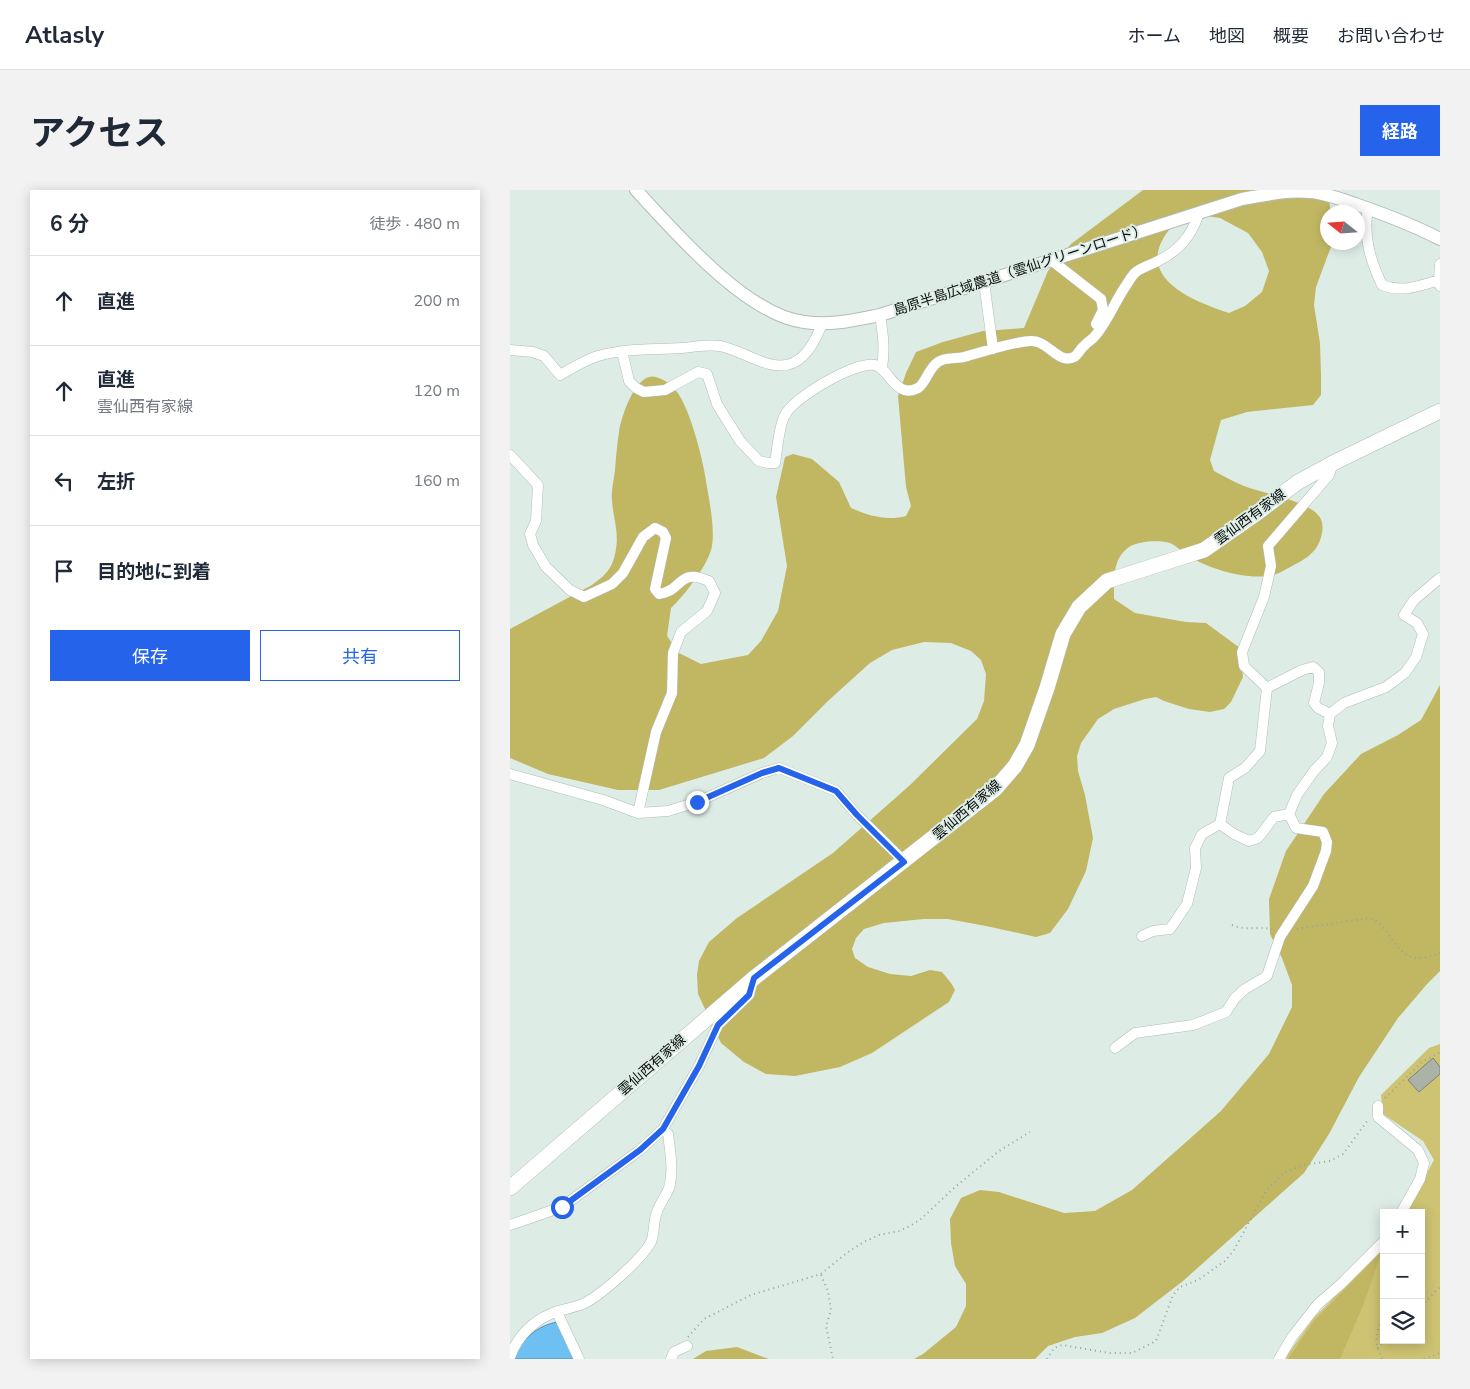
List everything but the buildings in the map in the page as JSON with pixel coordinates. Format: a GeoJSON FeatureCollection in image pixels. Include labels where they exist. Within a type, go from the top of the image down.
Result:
{"type":"FeatureCollection","features":[{"type":"Feature","properties":{"kind":"main road","name":"雲仙西有家線"},"geometry":{"type":"LineString","coordinates":[[510,1188],[754,978],[996,789],[1015,766],[1030,737],[1063,634],[1079,607],[1107,581],[1204,550],[1258,513],[1298,482],[1440,411]]}},
{"type":"Feature","properties":{"kind":"street","name":"島原半島広域農道（雲仙グリーンロード）"},"geometry":{"type":"LineString","coordinates":[[636,190],[686,243],[743,295],[764,308],[783,316],[802,322],[822,324],[880,315],[1242,199],[1281,192],[1312,192],[1334,197],[1368,208],[1440,239]]}},
{"type":"Feature","properties":{"kind":"street"},"geometry":{"type":"LineString","coordinates":[[1368,208],[1366,221],[1367,246],[1382,285],[1392,289],[1410,289],[1440,283],[1440,264]]}},
{"type":"Feature","properties":{"kind":"street"},"geometry":{"type":"LineString","coordinates":[[1084,345],[1094,338],[1135,272],[1162,259],[1182,246],[1194,229],[1199,213]]}},
{"type":"Feature","properties":{"kind":"street"},"geometry":{"type":"LineString","coordinates":[[622,351],[629,381],[636,388],[644,392],[665,390],[698,372],[707,374],[717,404],[740,441],[759,461],[774,463],[784,416],[792,404],[842,373],[866,365],[876,365],[882,368],[899,387],[908,390],[918,388],[931,367],[941,360],[961,357],[993,348],[1032,341],[1044,345],[1067,359],[1076,356],[1101,315],[1103,304],[1101,299],[1051,260]]}},
{"type":"Feature","properties":{"kind":"street"},"geometry":{"type":"LineString","coordinates":[[984,282],[993,348]]}},
{"type":"Feature","properties":{"kind":"street"},"geometry":{"type":"LineString","coordinates":[[880,315],[884,337],[882,368]]}},
{"type":"Feature","properties":{"kind":"street"},"geometry":{"type":"LineString","coordinates":[[510,350],[533,352],[544,356],[560,375],[597,356],[622,351],[718,345],[779,366],[793,363],[807,352],[822,324]]}},
{"type":"Feature","properties":{"kind":"street"},"geometry":{"type":"LineString","coordinates":[[510,455],[538,485],[536,521],[530,534],[533,545],[546,567],[570,590],[584,597],[612,584],[623,573],[643,537],[655,528],[663,532],[666,538],[655,589],[660,594],[667,593],[685,578],[697,576],[709,581],[715,593],[706,611],[681,632],[673,654],[672,693],[656,732],[638,814]]}},
{"type":"Feature","properties":{"kind":"street"},"geometry":{"type":"LineString","coordinates":[[1267,688],[1244,666],[1242,652],[1264,597],[1271,566],[1268,546],[1329,475],[1333,463]]}},
{"type":"Feature","properties":{"kind":"street"},"geometry":{"type":"LineString","coordinates":[[1115,1048],[1135,1032],[1193,1026],[1226,1012],[1235,998],[1245,989],[1267,976],[1280,937],[1313,886],[1326,851],[1327,842],[1323,832],[1296,828],[1289,814],[1297,795],[1314,771],[1327,757],[1332,743],[1328,726],[1330,714],[1344,703],[1386,687],[1405,673],[1416,657],[1423,634],[1417,623],[1404,615],[1414,600],[1440,578]]}},
{"type":"Feature","properties":{"kind":"street"},"geometry":{"type":"LineString","coordinates":[[1267,688],[1302,670],[1314,667],[1319,672],[1319,683],[1314,702],[1318,708],[1330,714]]}},
{"type":"Feature","properties":{"kind":"street"},"geometry":{"type":"LineString","coordinates":[[1220,824],[1228,778],[1245,768],[1260,751],[1267,688]]}},
{"type":"Feature","properties":{"kind":"street"},"geometry":{"type":"LineString","coordinates":[[510,774],[604,800],[638,814],[668,811],[697,802],[762,773],[779,768],[836,791],[904,862]]}},
{"type":"Feature","properties":{"kind":"street"},"geometry":{"type":"LineString","coordinates":[[1220,824],[1234,834],[1249,841],[1258,838],[1274,817],[1289,814]]}},
{"type":"Feature","properties":{"kind":"street"},"geometry":{"type":"LineString","coordinates":[[1142,936],[1153,930],[1170,929],[1187,904],[1196,868],[1195,848],[1202,834],[1220,824]]}},
{"type":"Feature","properties":{"kind":"street"},"geometry":{"type":"LineString","coordinates":[[510,1224],[562,1207],[640,1150],[663,1129],[699,1066],[718,1025],[749,995],[754,978]]}},
{"type":"Feature","properties":{"kind":"street"},"geometry":{"type":"LineString","coordinates":[[1378,1106],[1378,1117],[1418,1150],[1424,1163],[1420,1179],[1403,1209]]}},
{"type":"Feature","properties":{"kind":"street"},"geometry":{"type":"LineString","coordinates":[[510,1357],[524,1331],[535,1322],[588,1302],[624,1274],[651,1241],[656,1213],[671,1181],[668,1134],[663,1129]]}},
{"type":"Feature","properties":{"kind":"street"},"geometry":{"type":"LineString","coordinates":[[1280,1359],[1292,1337],[1318,1304],[1380,1245]]}},
{"type":"Feature","properties":{"kind":"street"},"geometry":{"type":"LineString","coordinates":[[558,1312],[579,1359]]}},
{"type":"Feature","properties":{"kind":"street"},"geometry":{"type":"LineString","coordinates":[[671,1359],[677,1350],[687,1346]]}},
{"type":"Feature","properties":{"kind":"path"},"geometry":{"type":"LineString","coordinates":[[1232,925],[1242,929],[1265,928],[1284,931],[1369,918],[1378,920],[1403,953],[1417,959],[1440,953]]}},
{"type":"Feature","properties":{"kind":"path"},"geometry":{"type":"LineString","coordinates":[[1047,1359],[1054,1348],[1062,1345],[1109,1352],[1132,1352],[1156,1341],[1173,1295],[1180,1288],[1198,1280],[1225,1260],[1234,1250],[1266,1191],[1283,1173],[1303,1165],[1330,1161],[1343,1154],[1378,1106],[1422,1062],[1440,1052]]}},
{"type":"Feature","properties":{"kind":"path"},"geometry":{"type":"LineString","coordinates":[[687,1346],[691,1333],[704,1319],[751,1295],[821,1274],[848,1252],[864,1242],[880,1235],[899,1232],[921,1219],[954,1188],[999,1151],[1030,1132]]}},
{"type":"Feature","properties":{"kind":"path"},"geometry":{"type":"LineString","coordinates":[[821,1274],[828,1291],[831,1310],[826,1326],[833,1359]]}},
{"type":"Feature","properties":{"kind":"path"},"geometry":{"type":"LineString","coordinates":[[1425,1302],[1440,1287]]}},
{"type":"Feature","properties":{"kind":"path"},"geometry":{"type":"LineString","coordinates":[[1380,1324],[1376,1334],[1382,1359]]}},
{"type":"Feature","properties":{"kind":"path"},"geometry":{"type":"LineString","coordinates":[[1378,1348],[1382,1344]]}},
{"type":"Feature","properties":{"kind":"path"},"geometry":{"type":"LineString","coordinates":[[1424,1359],[1440,1353]]}},
{"type":"Feature","properties":{"kind":"shaded area"},"geometry":{"type":"Polygon","coordinates":[[[1143,190],[1327,190],[1330,205],[1320,205],[1320,250],[1330,250],[1316,287],[1314,305],[1320,343],[1321,395],[1313,405],[1247,412],[1221,420],[1210,460],[1214,471],[1236,483],[1294,502],[1312,510],[1320,517],[1322,522],[1320,541],[1317,547],[1302,561],[1273,575],[1261,577],[1222,571],[1198,561],[1173,544],[1166,542],[1138,543],[1123,552],[1115,570],[1114,599],[1135,613],[1186,622],[1206,623],[1240,648],[1243,677],[1231,702],[1224,709],[1210,712],[1189,709],[1156,697],[1114,709],[1098,719],[1081,743],[1077,756],[1078,771],[1085,795],[1093,838],[1086,871],[1068,909],[1050,933],[1036,937],[948,919],[884,923],[864,929],[856,938],[852,949],[855,958],[868,967],[890,974],[911,976],[930,970],[942,972],[955,990],[949,1002],[872,1053],[840,1067],[795,1076],[766,1074],[744,1062],[721,1043],[698,994],[697,975],[699,961],[709,942],[737,918],[833,853],[909,786],[977,719],[984,701],[986,674],[981,660],[971,651],[951,643],[924,642],[892,650],[870,663],[793,736],[764,758],[659,790],[618,790],[548,774],[510,758],[510,629],[592,585],[611,566],[617,543],[612,492],[620,425],[626,406],[636,388],[649,377],[656,377],[668,383],[677,392],[687,410],[699,448],[713,531],[712,546],[706,562],[689,588],[671,608],[667,636],[679,653],[701,664],[748,655],[761,641],[778,611],[787,566],[776,497],[785,457],[793,454],[812,459],[839,482],[851,508],[878,517],[906,516],[911,506],[906,487],[898,396],[916,352],[983,331],[1024,328],[1048,271],[1071,244],[1143,190]],[[1191,214],[1169,230],[1159,247],[1158,261],[1162,274],[1172,285],[1199,302],[1229,313],[1245,306],[1262,292],[1269,271],[1262,252],[1248,233],[1220,218],[1191,214]]]}},
{"type":"Feature","properties":{"kind":"shaded area"},"geometry":{"type":"Polygon","coordinates":[[[1440,685],[1440,971],[1398,1018],[1359,1077],[1329,1134],[1304,1173],[1183,1281],[1135,1318],[1102,1333],[1075,1337],[1048,1346],[1035,1359],[914,1359],[956,1327],[966,1306],[966,1284],[955,1266],[951,1243],[950,1219],[961,1198],[980,1190],[999,1192],[1064,1213],[1095,1211],[1132,1190],[1221,1111],[1269,1054],[1292,1007],[1292,985],[1282,958],[1270,934],[1269,899],[1286,851],[1324,794],[1361,754],[1398,735],[1421,720],[1440,685]]]}},
{"type":"Feature","properties":{"kind":"shaded area"},"geometry":{"type":"Polygon","coordinates":[[[1440,1044],[1440,1359],[1286,1359],[1313,1319],[1380,1250],[1380,1344],[1425,1344],[1425,1209],[1407,1209],[1434,1160],[1423,1141],[1383,1114],[1381,1095],[1429,1048],[1440,1044]]]}},
{"type":"Feature","properties":{"kind":"shaded area"},"geometry":{"type":"Polygon","coordinates":[[[1380,1253],[1364,1303],[1340,1359],[1288,1359],[1314,1321],[1380,1253]]]}},
{"type":"Feature","properties":{"kind":"shaded area"},"geometry":{"type":"Polygon","coordinates":[[[737,1347],[769,1359],[693,1359],[706,1351],[737,1347]]]}},
{"type":"Feature","properties":{"kind":"water"},"geometry":{"type":"Polygon","coordinates":[[[557,1322],[574,1359],[514,1359],[521,1345],[531,1334],[536,1330],[557,1322]]]}},
{"type":"Feature","properties":{"kind":"route"},"geometry":{"type":"LineString","coordinates":[[562,1207],[640,1150],[663,1129],[699,1066],[718,1025],[749,995],[754,978],[904,862],[836,791],[779,768],[762,773],[697,802]]}}]}
